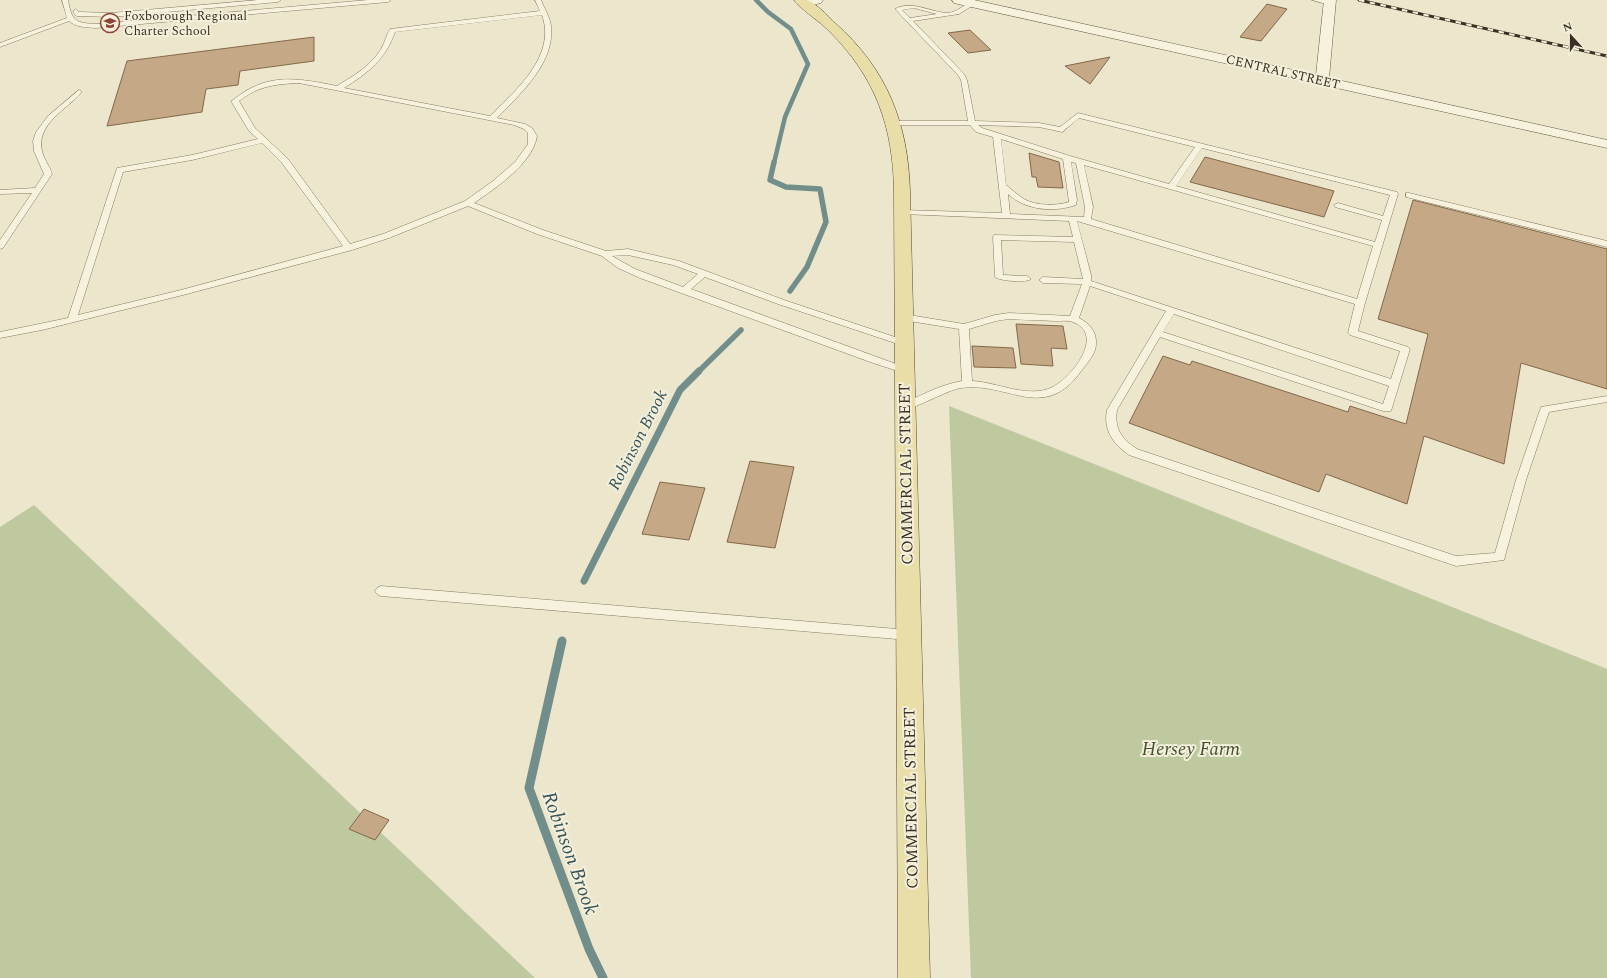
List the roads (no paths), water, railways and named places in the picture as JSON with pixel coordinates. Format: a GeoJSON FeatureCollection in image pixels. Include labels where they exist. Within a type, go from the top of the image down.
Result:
{"type":"FeatureCollection","features":[{"type":"Feature","properties":{"kind":"main road","name":"CENTRAL STREET"},"geometry":{"type":"LineString","coordinates":[[958,0],[1607,144]]}},
{"type":"Feature","properties":{"kind":"main road","name":"COMMERCIAL STREET"},"geometry":{"type":"LineString","coordinates":[[807,1],[841,35],[865,63],[884,96],[894,123],[900,161],[914,978]]}},
{"type":"Feature","properties":{"kind":"main road"},"geometry":{"type":"LineString","coordinates":[[1322,81],[1330,2]]}},
{"type":"Feature","properties":{"kind":"lane"},"geometry":{"type":"LineString","coordinates":[[65,0],[70,19],[77,24],[96,26],[388,0]]}},
{"type":"Feature","properties":{"kind":"lane"},"geometry":{"type":"LineString","coordinates":[[67,11],[84,9],[131,8],[223,0]]}},
{"type":"Feature","properties":{"kind":"lane"},"geometry":{"type":"LineString","coordinates":[[76,11],[77,14],[111,15],[278,0]]}},
{"type":"Feature","properties":{"kind":"lane"},"geometry":{"type":"LineString","coordinates":[[310,0],[312,7]]}},
{"type":"Feature","properties":{"kind":"lane"},"geometry":{"type":"LineString","coordinates":[[491,119],[523,85],[542,58],[549,42],[548,25],[538,0]]}},
{"type":"Feature","properties":{"kind":"lane"},"geometry":{"type":"LineString","coordinates":[[1315,0],[1330,2]]}},
{"type":"Feature","properties":{"kind":"lane"},"geometry":{"type":"LineString","coordinates":[[909,20],[960,12],[973,3]]}},
{"type":"Feature","properties":{"kind":"lane"},"geometry":{"type":"LineString","coordinates":[[948,15],[914,6],[898,9],[961,74],[964,80],[972,123],[979,130],[997,137],[1067,158],[1378,245]]}},
{"type":"Feature","properties":{"kind":"lane"},"geometry":{"type":"LineString","coordinates":[[339,88],[360,75],[378,60],[389,42],[392,30],[543,13]]}},
{"type":"Feature","properties":{"kind":"lane"},"geometry":{"type":"LineString","coordinates":[[0,45],[70,19]]}},
{"type":"Feature","properties":{"kind":"lane"},"geometry":{"type":"LineString","coordinates":[[0,335],[72,319],[242,277],[349,248],[386,236],[468,203],[500,181],[523,158],[534,137],[524,126],[299,80],[271,82],[248,91],[235,102],[252,129],[285,161],[349,248]]}},
{"type":"Feature","properties":{"kind":"lane"},"geometry":{"type":"LineString","coordinates":[[0,246],[48,174],[47,168],[38,151],[38,140],[42,126],[79,92]]}},
{"type":"Feature","properties":{"kind":"lane"},"geometry":{"type":"LineString","coordinates":[[894,123],[1039,125],[1062,130],[1078,115],[1394,194],[1360,303],[1353,333],[1405,349],[1387,408],[1158,334]]}},
{"type":"Feature","properties":{"kind":"lane"},"geometry":{"type":"LineString","coordinates":[[997,137],[1006,215]]}},
{"type":"Feature","properties":{"kind":"lane"},"geometry":{"type":"LineString","coordinates":[[72,319],[120,170],[194,158],[263,140]]}},
{"type":"Feature","properties":{"kind":"lane"},"geometry":{"type":"LineString","coordinates":[[1171,187],[1200,145]]}},
{"type":"Feature","properties":{"kind":"lane"},"geometry":{"type":"LineString","coordinates":[[1003,186],[1020,200],[1028,204],[1058,206],[1070,205],[1073,203],[1073,200],[1067,158]]}},
{"type":"Feature","properties":{"kind":"lane"},"geometry":{"type":"LineString","coordinates":[[1079,161],[1089,213],[1087,220]]}},
{"type":"Feature","properties":{"kind":"lane"},"geometry":{"type":"LineString","coordinates":[[0,192],[37,190]]}},
{"type":"Feature","properties":{"kind":"lane"},"geometry":{"type":"LineString","coordinates":[[1409,195],[1607,244]]}},
{"type":"Feature","properties":{"kind":"lane"},"geometry":{"type":"LineString","coordinates":[[468,203],[540,232],[605,254],[624,252],[649,255],[704,273],[781,302],[904,343]]}},
{"type":"Feature","properties":{"kind":"lane"},"geometry":{"type":"LineString","coordinates":[[1338,205],[1386,219]]}},
{"type":"Feature","properties":{"kind":"lane"},"geometry":{"type":"LineString","coordinates":[[902,212],[1006,215],[1087,220],[1360,303]]}},
{"type":"Feature","properties":{"kind":"lane"},"geometry":{"type":"LineString","coordinates":[[1072,218],[1087,282],[1074,319]]}},
{"type":"Feature","properties":{"kind":"lane"},"geometry":{"type":"LineString","coordinates":[[1027,279],[999,277],[997,237],[1078,240]]}},
{"type":"Feature","properties":{"kind":"lane"},"geometry":{"type":"LineString","coordinates":[[605,254],[621,266],[851,352],[904,370]]}},
{"type":"Feature","properties":{"kind":"lane"},"geometry":{"type":"LineString","coordinates":[[685,290],[704,273]]}},
{"type":"Feature","properties":{"kind":"lane"},"geometry":{"type":"LineString","coordinates":[[1043,280],[1087,282],[1395,384]]}},
{"type":"Feature","properties":{"kind":"lane"},"geometry":{"type":"LineString","coordinates":[[1172,311],[1112,410],[1110,425],[1113,433],[1124,447],[1133,452],[1456,561],[1500,557],[1521,480],[1545,409],[1607,399]]}},
{"type":"Feature","properties":{"kind":"lane"},"geometry":{"type":"LineString","coordinates":[[903,317],[964,327],[995,318],[1009,316],[1074,319],[1082,322],[1087,327],[1092,339],[1091,350],[1067,381],[1058,389],[1043,394],[1032,395],[984,385],[959,384],[944,389],[905,407]]}},
{"type":"Feature","properties":{"kind":"lane"},"geometry":{"type":"LineString","coordinates":[[964,327],[967,384]]}},
{"type":"Feature","properties":{"kind":"lane"},"geometry":{"type":"LineString","coordinates":[[381,591],[909,635]]}},
{"type":"Feature","properties":{"kind":"waterway","name":"Robinson Brook"},"geometry":{"type":"LineString","coordinates":[[756,0],[768,12],[791,29],[808,64],[785,117],[774,163]]}},
{"type":"Feature","properties":{"kind":"waterway","name":"Robinson Brook"},"geometry":{"type":"LineString","coordinates":[[774,162],[770,180],[786,187],[820,189],[826,222],[807,267],[790,291]]}},
{"type":"Feature","properties":{"kind":"waterway","name":"Robinson Brook"},"geometry":{"type":"LineString","coordinates":[[698,372],[741,330]]}},
{"type":"Feature","properties":{"kind":"waterway","name":"Robinson Brook"},"geometry":{"type":"LineString","coordinates":[[584,581],[680,390],[698,372]]}},
{"type":"Feature","properties":{"kind":"waterway","name":"Robinson Brook"},"geometry":{"type":"LineString","coordinates":[[562,641],[529,788],[589,949],[603,978]]}},
{"type":"Feature","properties":{"kind":"railway"},"geometry":{"type":"LineString","coordinates":[[1359,0],[1607,56]]}},
{"type":"Feature","properties":{"kind":"place","name":"Foxborough Regional Charter School"},"geometry":{"type":"Point","coordinates":[110,23]}},
{"type":"Feature","properties":{"kind":"park label","name":"Hersey Farm"},"geometry":{"type":"Point","coordinates":[1191,749]}}]}
